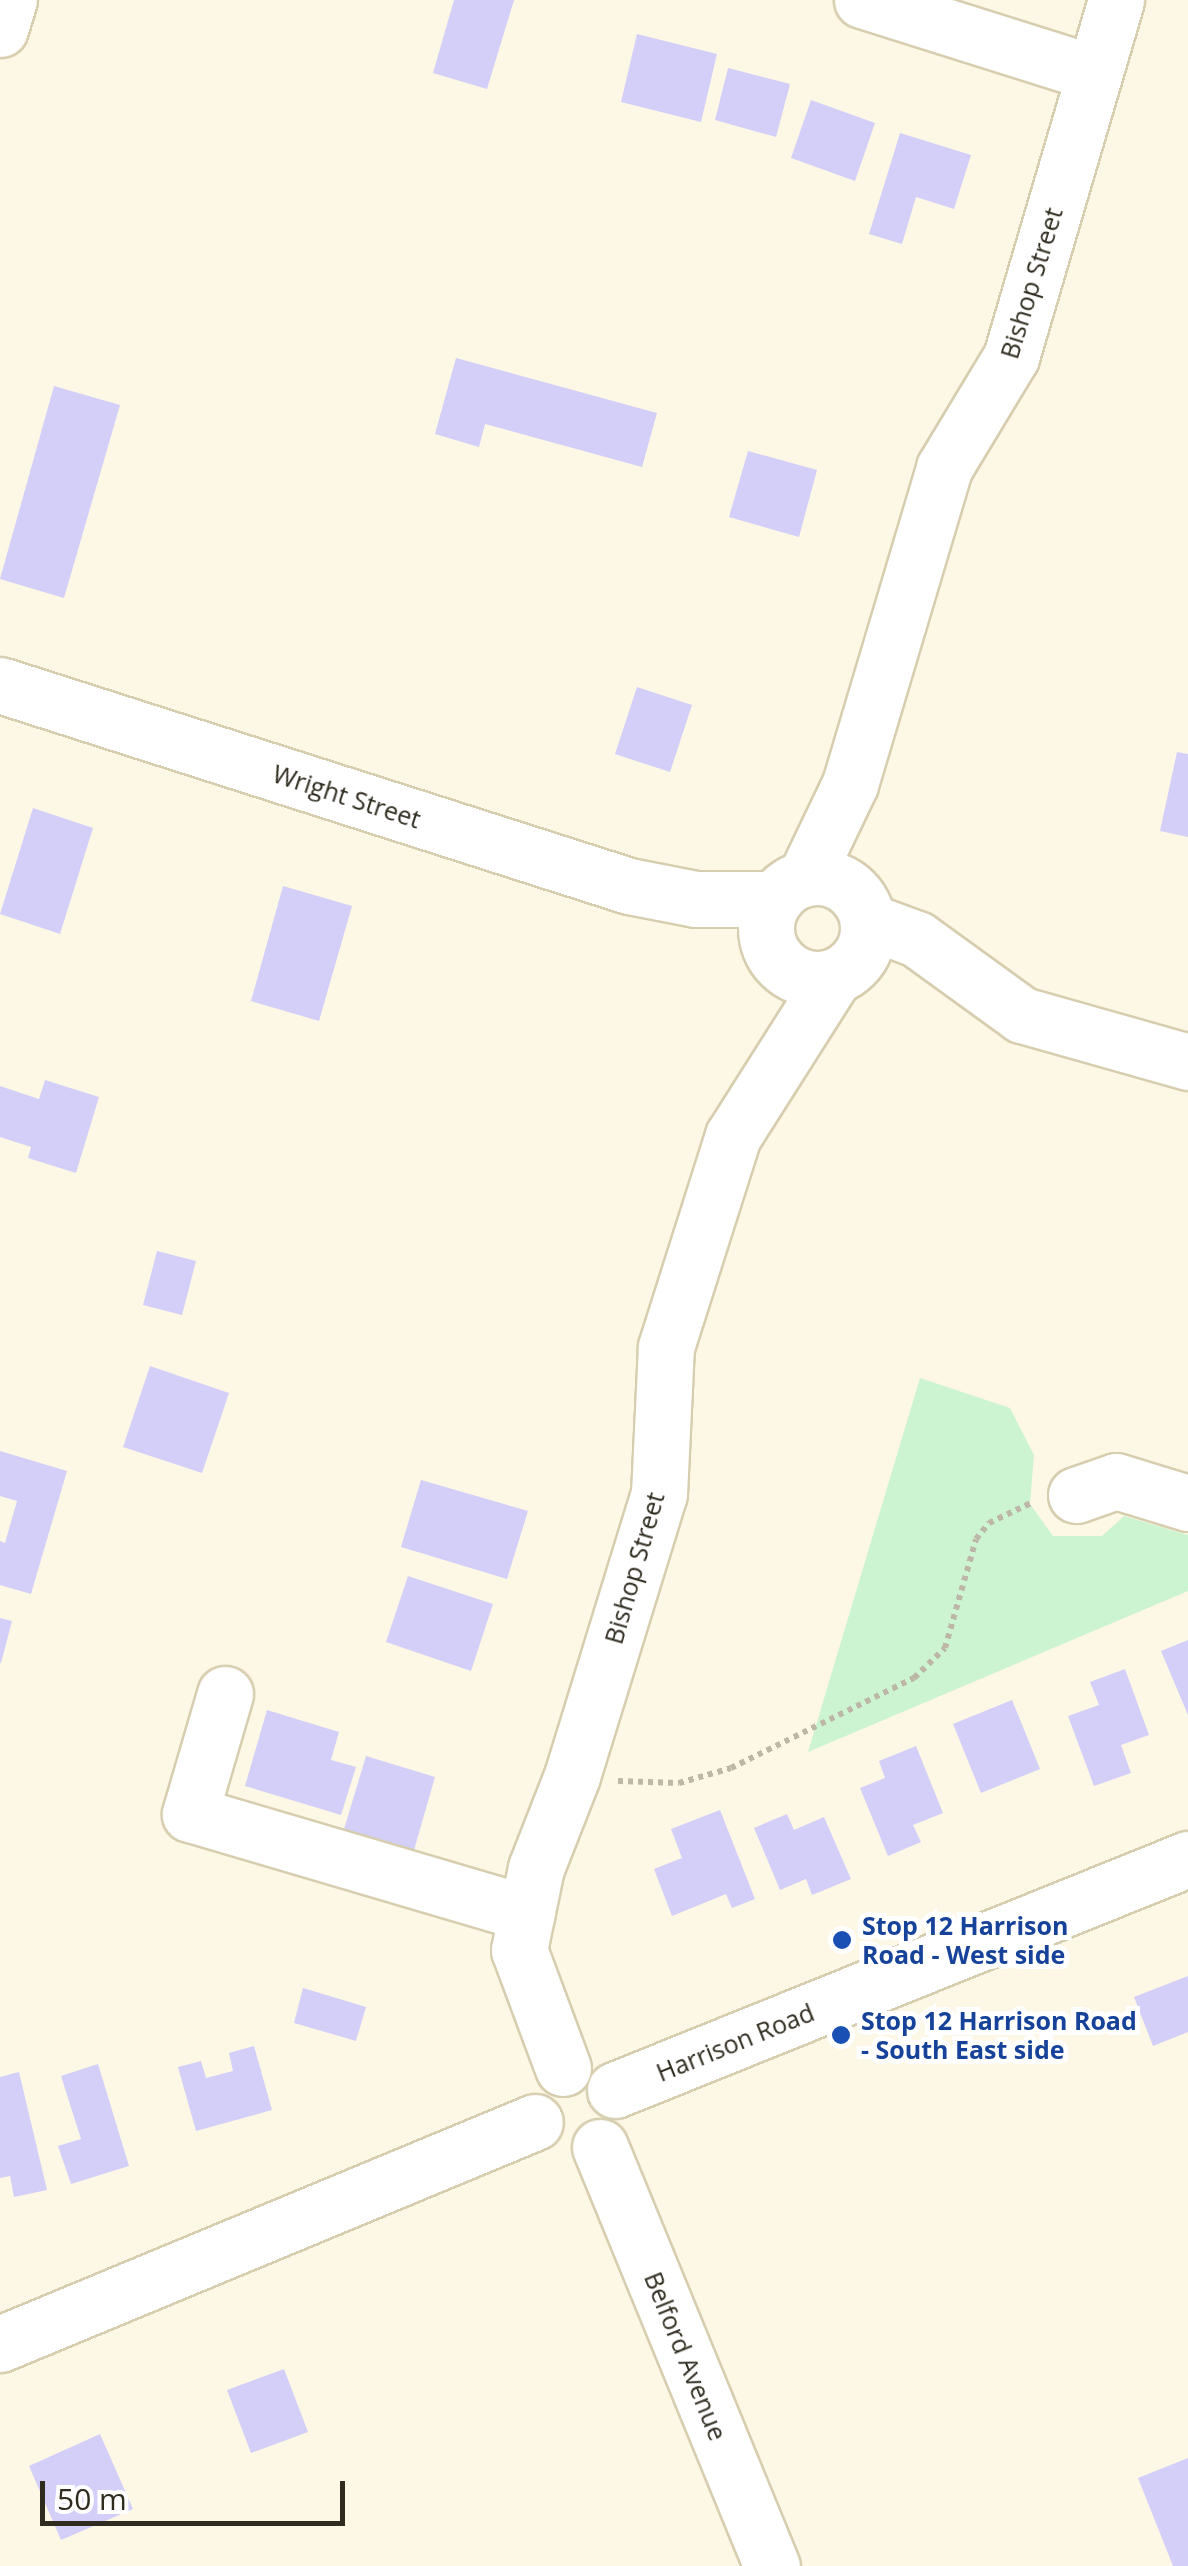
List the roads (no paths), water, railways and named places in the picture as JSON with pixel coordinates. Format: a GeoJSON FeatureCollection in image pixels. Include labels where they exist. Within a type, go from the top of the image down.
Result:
{"type":"FeatureCollection","features":[{"type":"Feature","properties":{"kind":"street"},"geometry":{"type":"LineString","coordinates":[[0,29],[9,0]]}},
{"type":"Feature","properties":{"kind":"street"},"geometry":{"type":"LineString","coordinates":[[862,0],[1094,72]]}},
{"type":"Feature","properties":{"kind":"street","name":"Bishop Street"},"geometry":{"type":"LineString","coordinates":[[563,2068],[528,1986],[519,1950],[536,1868],[572,1776],[659,1494],[666,1347],[733,1136],[773,1067],[818,928],[850,784],[944,468],[1011,357],[1116,0]]}},
{"type":"Feature","properties":{"kind":"street","name":"Wright Street"},"geometry":{"type":"LineString","coordinates":[[0,685],[629,886],[818,928],[917,939],[1022,1015],[1188,1062]]}},
{"type":"Feature","properties":{"kind":"street"},"geometry":{"type":"LineString","coordinates":[[1076,1495],[1116,1481],[1188,1503]]}},
{"type":"Feature","properties":{"kind":"street"},"geometry":{"type":"LineString","coordinates":[[225,1694],[190,1814],[527,1913]]}},
{"type":"Feature","properties":{"kind":"street","name":"Harrison Road"},"geometry":{"type":"LineString","coordinates":[[616,2090],[1188,1860]]}},
{"type":"Feature","properties":{"kind":"street"},"geometry":{"type":"LineString","coordinates":[[563,2068],[593,2069],[616,2090],[618,2122],[600,2147],[561,2150],[535,2122],[538,2090],[563,2068]]}},
{"type":"Feature","properties":{"kind":"street"},"geometry":{"type":"LineString","coordinates":[[0,2344],[535,2122]]}},
{"type":"Feature","properties":{"kind":"street","name":"Belford Avenue"},"geometry":{"type":"LineString","coordinates":[[600,2147],[772,2566]]}},
{"type":"Feature","properties":{"kind":"place","name":"Stop 12 Harrison Road - West side"},"geometry":{"type":"Point","coordinates":[842,1940]}},
{"type":"Feature","properties":{"kind":"place","name":"Stop 12 Harrison Road - South East side"},"geometry":{"type":"Point","coordinates":[841,2035]}}]}
